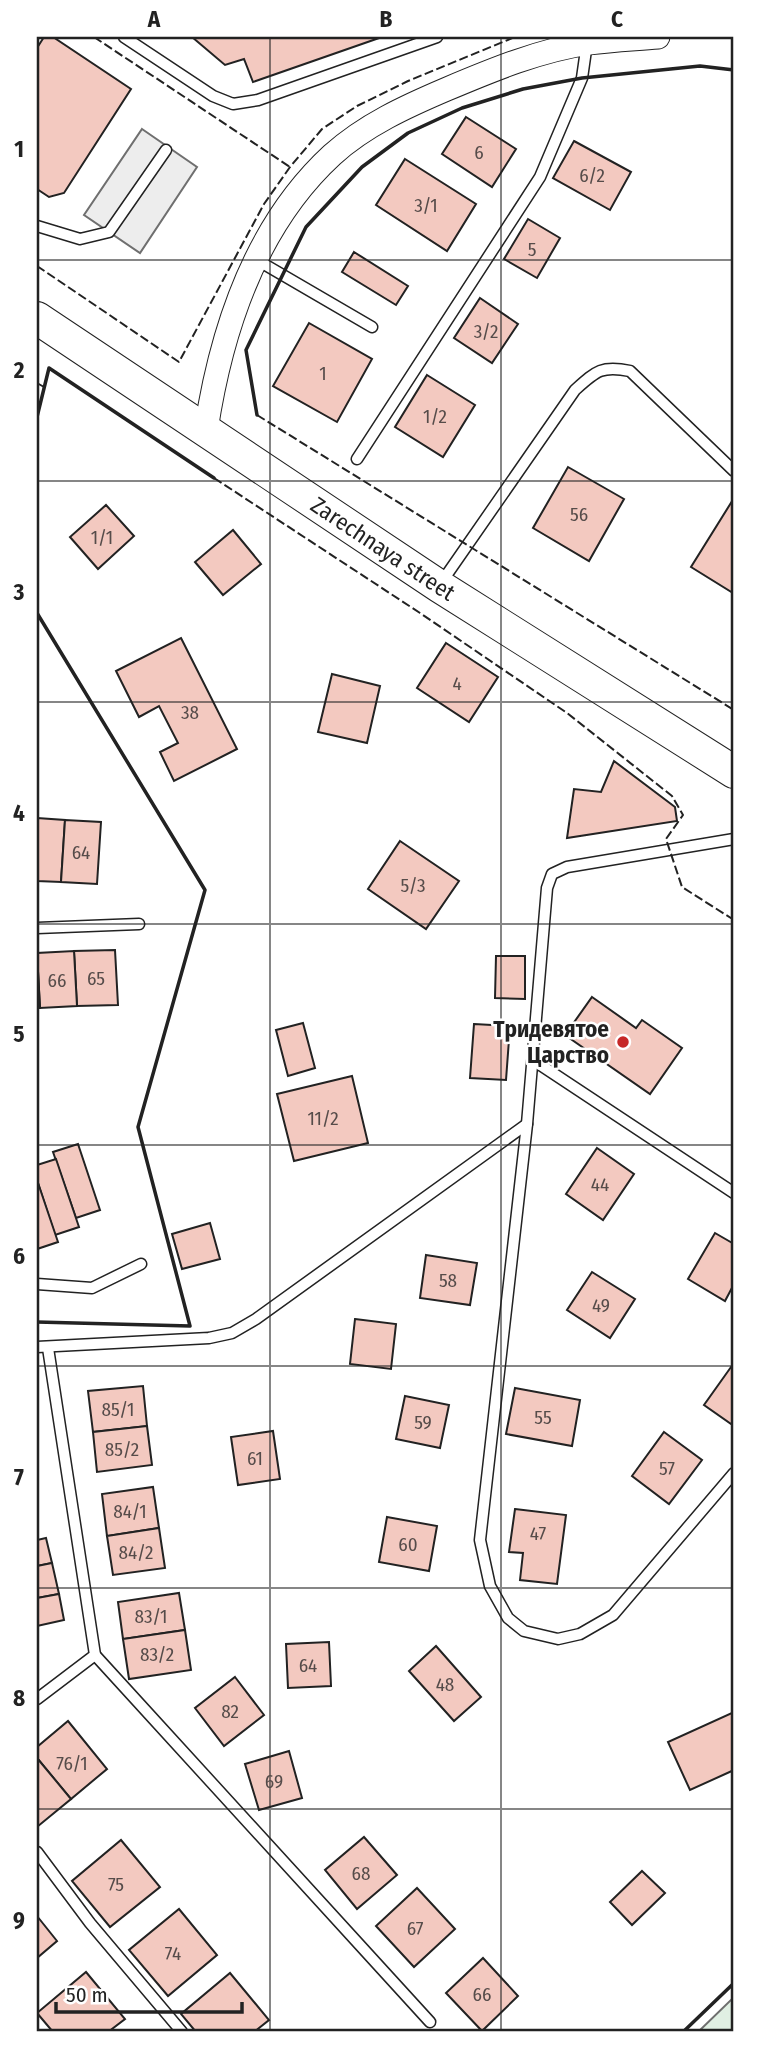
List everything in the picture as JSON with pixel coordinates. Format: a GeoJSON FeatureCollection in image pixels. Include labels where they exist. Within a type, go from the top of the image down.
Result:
{"type":"FeatureCollection","features":[{"type":"Feature","properties":{"kind":"main road","name":"Zarechnaya street"},"geometry":{"type":"LineString","coordinates":[[38,326],[206,430],[439,586],[734,772]]}},
{"type":"Feature","properties":{"kind":"street"},"geometry":{"type":"LineString","coordinates":[[206,430],[212,389],[225,336],[257,260],[277,221],[306,182],[333,154],[363,131],[410,105],[488,72],[538,55],[587,43],[658,37]]}},
{"type":"Feature","properties":{"kind":"lane"},"geometry":{"type":"LineString","coordinates":[[124,37],[212,96],[233,104],[258,100],[437,37]]}},
{"type":"Feature","properties":{"kind":"lane"},"geometry":{"type":"LineString","coordinates":[[357,459],[540,177],[582,78],[587,43]]}},
{"type":"Feature","properties":{"kind":"lane"},"geometry":{"type":"LineString","coordinates":[[37,226],[80,239],[109,232],[166,150]]}},
{"type":"Feature","properties":{"kind":"lane"},"geometry":{"type":"LineString","coordinates":[[257,260],[372,327]]}},
{"type":"Feature","properties":{"kind":"lane"},"geometry":{"type":"LineString","coordinates":[[439,586],[575,390],[591,376],[610,367],[630,371],[734,471]]}},
{"type":"Feature","properties":{"kind":"lane"},"geometry":{"type":"LineString","coordinates":[[734,839],[567,867],[552,874],[547,888],[527,1124],[480,1540],[490,1586],[508,1618],[524,1631],[558,1639],[580,1634],[612,1615],[734,1473]]}},
{"type":"Feature","properties":{"kind":"lane"},"geometry":{"type":"LineString","coordinates":[[37,929],[139,924]]}},
{"type":"Feature","properties":{"kind":"lane"},"geometry":{"type":"LineString","coordinates":[[533,1060],[734,1193]]}},
{"type":"Feature","properties":{"kind":"lane"},"geometry":{"type":"LineString","coordinates":[[430,2022],[95,1655],[42,1348],[209,1338],[232,1333],[256,1319],[527,1124]]}},
{"type":"Feature","properties":{"kind":"lane"},"geometry":{"type":"LineString","coordinates":[[37,1284],[92,1288],[141,1264]]}},
{"type":"Feature","properties":{"kind":"lane"},"geometry":{"type":"LineString","coordinates":[[37,1699],[95,1655]]}},
{"type":"Feature","properties":{"kind":"lane"},"geometry":{"type":"LineString","coordinates":[[37,1852],[90,1923],[181,2032]]}},
{"type":"Feature","properties":{"kind":"green space"},"geometry":{"type":"Polygon","coordinates":[[[734,1997],[734,2032],[698,2032],[734,1997]]]}},
{"type":"Feature","properties":{"kind":"shaded area"},"geometry":{"type":"Polygon","coordinates":[[[142,129],[197,167],[140,253],[84,215],[142,129]]]}},
{"type":"Feature","properties":{"kind":"building"},"geometry":{"type":"Polygon","coordinates":[[[44,37],[53,37],[131,89],[64,193],[49,197],[37,189],[37,48],[44,37]]]}},
{"type":"Feature","properties":{"kind":"building"},"geometry":{"type":"Polygon","coordinates":[[[192,37],[382,37],[253,82],[244,59],[225,65],[192,37]]]}},
{"type":"Feature","properties":{"kind":"building"},"geometry":{"type":"Polygon","coordinates":[[[466,117],[516,149],[492,187],[442,154],[466,117]]]}},
{"type":"Feature","properties":{"kind":"building"},"geometry":{"type":"Polygon","coordinates":[[[574,141],[631,172],[610,210],[553,178],[574,141]]]}},
{"type":"Feature","properties":{"kind":"building"},"geometry":{"type":"Polygon","coordinates":[[[405,159],[476,204],[447,251],[376,205],[405,159]]]}},
{"type":"Feature","properties":{"kind":"building"},"geometry":{"type":"Polygon","coordinates":[[[528,219],[560,238],[537,278],[504,259],[528,219]]]}},
{"type":"Feature","properties":{"kind":"building"},"geometry":{"type":"Polygon","coordinates":[[[354,252],[408,286],[396,305],[342,272],[354,252]]]}},
{"type":"Feature","properties":{"kind":"building"},"geometry":{"type":"Polygon","coordinates":[[[480,298],[518,324],[492,363],[454,338],[480,298]]]}},
{"type":"Feature","properties":{"kind":"building"},"geometry":{"type":"Polygon","coordinates":[[[309,323],[372,359],[337,422],[273,386],[309,323]]]}},
{"type":"Feature","properties":{"kind":"building"},"geometry":{"type":"Polygon","coordinates":[[[427,375],[475,405],[443,457],[395,427],[427,375]]]}},
{"type":"Feature","properties":{"kind":"building"},"geometry":{"type":"Polygon","coordinates":[[[568,467],[624,499],[589,561],[533,528],[568,467]]]}},
{"type":"Feature","properties":{"kind":"building"},"geometry":{"type":"Polygon","coordinates":[[[734,498],[734,592],[733,593],[691,567],[734,498]]]}},
{"type":"Feature","properties":{"kind":"building"},"geometry":{"type":"Polygon","coordinates":[[[106,505],[134,536],[98,569],[70,537],[106,505]]]}},
{"type":"Feature","properties":{"kind":"building"},"geometry":{"type":"Polygon","coordinates":[[[233,530],[261,564],[223,595],[195,562],[233,530]]]}},
{"type":"Feature","properties":{"kind":"building"},"geometry":{"type":"Polygon","coordinates":[[[181,638],[237,749],[174,781],[160,752],[178,743],[159,706],[139,717],[116,671],[181,638]]]}},
{"type":"Feature","properties":{"kind":"building"},"geometry":{"type":"Polygon","coordinates":[[[446,643],[498,677],[469,722],[417,688],[446,643]]]}},
{"type":"Feature","properties":{"kind":"building"},"geometry":{"type":"Polygon","coordinates":[[[332,674],[380,686],[367,743],[318,732],[332,674]]]}},
{"type":"Feature","properties":{"kind":"building"},"geometry":{"type":"Polygon","coordinates":[[[614,761],[675,807],[677,821],[567,838],[574,789],[601,792],[614,761]]]}},
{"type":"Feature","properties":{"kind":"building"},"geometry":{"type":"Polygon","coordinates":[[[37,818],[65,820],[61,882],[37,881],[37,818]]]}},
{"type":"Feature","properties":{"kind":"building"},"geometry":{"type":"Polygon","coordinates":[[[65,820],[101,822],[97,884],[61,882],[65,820]]]}},
{"type":"Feature","properties":{"kind":"building"},"geometry":{"type":"Polygon","coordinates":[[[400,841],[459,881],[426,929],[368,889],[400,841]]]}},
{"type":"Feature","properties":{"kind":"building"},"geometry":{"type":"Polygon","coordinates":[[[115,950],[118,1005],[77,1006],[74,951],[115,950]]]}},
{"type":"Feature","properties":{"kind":"building"},"geometry":{"type":"Polygon","coordinates":[[[74,951],[77,1006],[40,1008],[37,953],[74,951]]]}},
{"type":"Feature","properties":{"kind":"building"},"geometry":{"type":"Polygon","coordinates":[[[37,953],[40,1008],[37,1008],[37,953]]]}},
{"type":"Feature","properties":{"kind":"building"},"geometry":{"type":"Polygon","coordinates":[[[496,956],[525,956],[525,999],[495,998],[496,956]]]}},
{"type":"Feature","properties":{"kind":"building","name":"Тридевятое Царство"},"geometry":{"type":"Polygon","coordinates":[[[592,997],[636,1028],[642,1020],[682,1048],[650,1094],[565,1035],[592,997]]]}},
{"type":"Feature","properties":{"kind":"building"},"geometry":{"type":"Polygon","coordinates":[[[303,1023],[315,1068],[288,1076],[276,1030],[303,1023]]]}},
{"type":"Feature","properties":{"kind":"building"},"geometry":{"type":"Polygon","coordinates":[[[474,1024],[510,1026],[506,1080],[470,1078],[474,1024]]]}},
{"type":"Feature","properties":{"kind":"building"},"geometry":{"type":"Polygon","coordinates":[[[352,1076],[368,1143],[294,1161],[277,1094],[352,1076]]]}},
{"type":"Feature","properties":{"kind":"building"},"geometry":{"type":"Polygon","coordinates":[[[78,1144],[100,1210],[76,1218],[53,1152],[78,1144]]]}},
{"type":"Feature","properties":{"kind":"building"},"geometry":{"type":"Polygon","coordinates":[[[597,1148],[634,1174],[603,1220],[566,1194],[597,1148]]]}},
{"type":"Feature","properties":{"kind":"building"},"geometry":{"type":"Polygon","coordinates":[[[56,1159],[79,1227],[55,1235],[37,1180],[37,1165],[56,1159]]]}},
{"type":"Feature","properties":{"kind":"building"},"geometry":{"type":"Polygon","coordinates":[[[37,1180],[58,1242],[37,1249],[37,1180]]]}},
{"type":"Feature","properties":{"kind":"building"},"geometry":{"type":"Polygon","coordinates":[[[210,1223],[220,1259],[182,1269],[172,1234],[210,1223]]]}},
{"type":"Feature","properties":{"kind":"building"},"geometry":{"type":"Polygon","coordinates":[[[715,1233],[734,1244],[734,1284],[725,1301],[688,1279],[715,1233]]]}},
{"type":"Feature","properties":{"kind":"building"},"geometry":{"type":"Polygon","coordinates":[[[426,1255],[477,1263],[470,1305],[420,1298],[426,1255]]]}},
{"type":"Feature","properties":{"kind":"building"},"geometry":{"type":"Polygon","coordinates":[[[592,1272],[635,1299],[610,1338],[567,1310],[592,1272]]]}},
{"type":"Feature","properties":{"kind":"building"},"geometry":{"type":"Polygon","coordinates":[[[355,1319],[396,1324],[391,1369],[350,1364],[355,1319]]]}},
{"type":"Feature","properties":{"kind":"building"},"geometry":{"type":"Polygon","coordinates":[[[731,1367],[734,1369],[734,1426],[704,1405],[731,1367]]]}},
{"type":"Feature","properties":{"kind":"building"},"geometry":{"type":"Polygon","coordinates":[[[143,1386],[147,1426],[93,1432],[88,1391],[143,1386]]]}},
{"type":"Feature","properties":{"kind":"building"},"geometry":{"type":"Polygon","coordinates":[[[515,1388],[580,1400],[572,1446],[506,1434],[515,1388]]]}},
{"type":"Feature","properties":{"kind":"building"},"geometry":{"type":"Polygon","coordinates":[[[405,1396],[449,1405],[440,1448],[396,1439],[405,1396]]]}},
{"type":"Feature","properties":{"kind":"building"},"geometry":{"type":"Polygon","coordinates":[[[147,1426],[152,1465],[97,1472],[93,1432],[147,1426]]]}},
{"type":"Feature","properties":{"kind":"building"},"geometry":{"type":"Polygon","coordinates":[[[273,1431],[280,1479],[238,1485],[231,1437],[273,1431]]]}},
{"type":"Feature","properties":{"kind":"building"},"geometry":{"type":"Polygon","coordinates":[[[664,1432],[702,1460],[669,1504],[632,1476],[664,1432]]]}},
{"type":"Feature","properties":{"kind":"building"},"geometry":{"type":"Polygon","coordinates":[[[153,1487],[159,1528],[107,1536],[102,1494],[153,1487]]]}},
{"type":"Feature","properties":{"kind":"building"},"geometry":{"type":"Polygon","coordinates":[[[515,1509],[566,1515],[557,1584],[520,1580],[523,1553],[509,1552],[515,1509]]]}},
{"type":"Feature","properties":{"kind":"building"},"geometry":{"type":"Polygon","coordinates":[[[387,1517],[437,1526],[429,1571],[379,1562],[387,1517]]]}},
{"type":"Feature","properties":{"kind":"building"},"geometry":{"type":"Polygon","coordinates":[[[159,1528],[165,1568],[113,1575],[107,1536],[159,1528]]]}},
{"type":"Feature","properties":{"kind":"building"},"geometry":{"type":"Polygon","coordinates":[[[46,1538],[52,1563],[37,1566],[37,1540],[46,1538]]]}},
{"type":"Feature","properties":{"kind":"building"},"geometry":{"type":"Polygon","coordinates":[[[52,1563],[59,1594],[37,1598],[37,1566],[52,1563]]]}},
{"type":"Feature","properties":{"kind":"building"},"geometry":{"type":"Polygon","coordinates":[[[179,1593],[185,1630],[123,1639],[118,1602],[179,1593]]]}},
{"type":"Feature","properties":{"kind":"building"},"geometry":{"type":"Polygon","coordinates":[[[59,1594],[64,1620],[37,1626],[37,1598],[59,1594]]]}},
{"type":"Feature","properties":{"kind":"building"},"geometry":{"type":"Polygon","coordinates":[[[185,1630],[191,1670],[129,1679],[123,1639],[185,1630]]]}},
{"type":"Feature","properties":{"kind":"building"},"geometry":{"type":"Polygon","coordinates":[[[329,1642],[331,1686],[288,1688],[286,1644],[329,1642]]]}},
{"type":"Feature","properties":{"kind":"building"},"geometry":{"type":"Polygon","coordinates":[[[436,1646],[481,1697],[454,1721],[409,1671],[436,1646]]]}},
{"type":"Feature","properties":{"kind":"building"},"geometry":{"type":"Polygon","coordinates":[[[235,1677],[264,1715],[224,1746],[195,1708],[235,1677]]]}},
{"type":"Feature","properties":{"kind":"building"},"geometry":{"type":"Polygon","coordinates":[[[734,1712],[734,1770],[690,1790],[668,1742],[734,1712]]]}},
{"type":"Feature","properties":{"kind":"building"},"geometry":{"type":"Polygon","coordinates":[[[68,1721],[107,1769],[71,1799],[37,1758],[37,1747],[68,1721]]]}},
{"type":"Feature","properties":{"kind":"building"},"geometry":{"type":"Polygon","coordinates":[[[289,1751],[302,1798],[259,1810],[245,1764],[289,1751]]]}},
{"type":"Feature","properties":{"kind":"building"},"geometry":{"type":"Polygon","coordinates":[[[37,1758],[71,1799],[37,1827],[37,1758]]]}},
{"type":"Feature","properties":{"kind":"building"},"geometry":{"type":"Polygon","coordinates":[[[364,1837],[397,1875],[357,1909],[325,1870],[364,1837]]]}},
{"type":"Feature","properties":{"kind":"building"},"geometry":{"type":"Polygon","coordinates":[[[121,1840],[160,1887],[110,1927],[72,1881],[121,1840]]]}},
{"type":"Feature","properties":{"kind":"building"},"geometry":{"type":"Polygon","coordinates":[[[642,1871],[665,1893],[632,1925],[610,1902],[642,1871]]]}},
{"type":"Feature","properties":{"kind":"building"},"geometry":{"type":"Polygon","coordinates":[[[417,1888],[455,1929],[414,1967],[376,1926],[417,1888]]]}},
{"type":"Feature","properties":{"kind":"building"},"geometry":{"type":"Polygon","coordinates":[[[179,1909],[217,1955],[168,1996],[129,1950],[179,1909]]]}},
{"type":"Feature","properties":{"kind":"building"},"geometry":{"type":"Polygon","coordinates":[[[37,1916],[57,1941],[37,1958],[37,1916]]]}},
{"type":"Feature","properties":{"kind":"building"},"geometry":{"type":"Polygon","coordinates":[[[483,1958],[518,1996],[482,2031],[446,1993],[483,1958]]]}},
{"type":"Feature","properties":{"kind":"building"},"geometry":{"type":"Polygon","coordinates":[[[86,1972],[125,2019],[108,2032],[53,2032],[37,2013],[86,1972]]]}},
{"type":"Feature","properties":{"kind":"building"},"geometry":{"type":"Polygon","coordinates":[[[230,1973],[269,2020],[254,2032],[196,2032],[181,2014],[230,1973]]]}},
{"type":"Feature","properties":{"kind":"fence"},"geometry":{"type":"LineString","coordinates":[[94,37],[290,167]]}},
{"type":"Feature","properties":{"kind":"fence"},"geometry":{"type":"LineString","coordinates":[[37,266],[179,362],[264,204],[322,129],[357,106],[408,81],[515,37]]}},
{"type":"Feature","properties":{"kind":"fence"},"geometry":{"type":"LineString","coordinates":[[37,383],[44,387]]}},
{"type":"Feature","properties":{"kind":"fence"},"geometry":{"type":"LineString","coordinates":[[257,415],[734,710]]}},
{"type":"Feature","properties":{"kind":"fence"},"geometry":{"type":"LineString","coordinates":[[214,478],[567,713],[672,796],[683,815],[666,839],[682,887],[734,920]]}},
{"type":"Feature","properties":{"kind":"wall"},"geometry":{"type":"LineString","coordinates":[[257,415],[246,350],[306,227],[362,167],[408,133],[462,108],[523,89],[582,78],[700,66],[734,70]]}},
{"type":"Feature","properties":{"kind":"wall"},"geometry":{"type":"LineString","coordinates":[[37,417],[49,368],[214,478]]}},
{"type":"Feature","properties":{"kind":"wall"},"geometry":{"type":"LineString","coordinates":[[37,613],[205,890],[138,1127],[190,1326],[37,1322]]}},
{"type":"Feature","properties":{"kind":"wall"},"geometry":{"type":"LineString","coordinates":[[683,2032],[734,1983]]}},
{"type":"Feature","properties":{"kind":"place","name":"Тридевятое Царство"},"geometry":{"type":"Point","coordinates":[623,1042]}}]}
